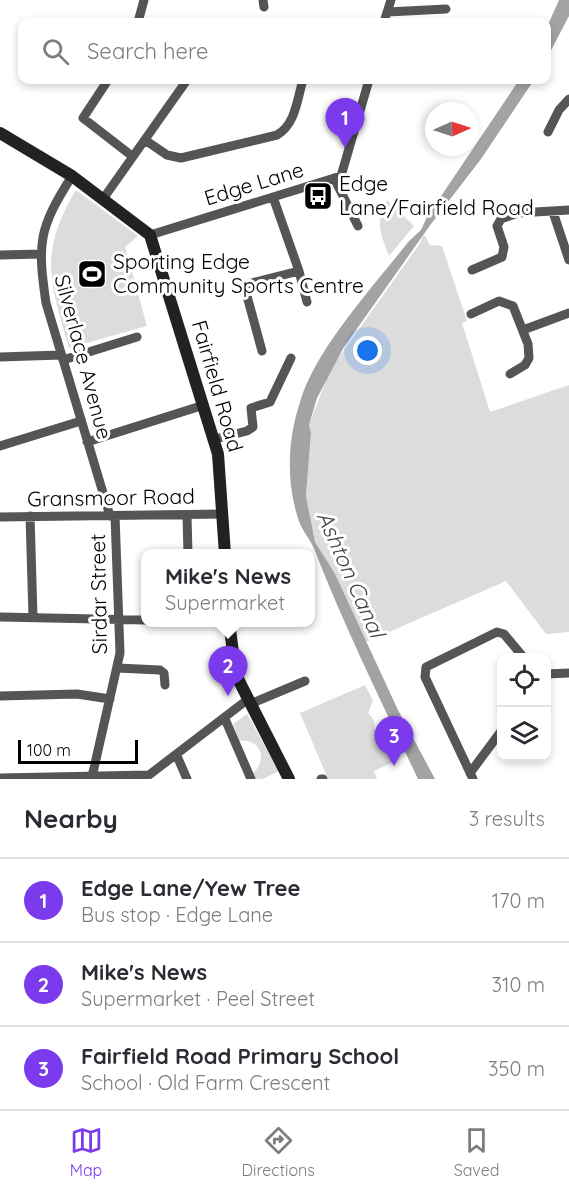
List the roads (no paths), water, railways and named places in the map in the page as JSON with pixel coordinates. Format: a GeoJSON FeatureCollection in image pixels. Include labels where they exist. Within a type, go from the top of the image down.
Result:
{"type":"FeatureCollection","features":[{"type":"Feature","properties":{"kind":"street"},"geometry":{"type":"LineString","coordinates":[[140,18],[144,0]]}},
{"type":"Feature","properties":{"kind":"street"},"geometry":{"type":"LineString","coordinates":[[385,18],[390,0]]}},
{"type":"Feature","properties":{"kind":"street"},"geometry":{"type":"LineString","coordinates":[[387,12],[446,9]]}},
{"type":"Feature","properties":{"kind":"street"},"geometry":{"type":"LineString","coordinates":[[105,84],[83,118],[132,156]]}},
{"type":"Feature","properties":{"kind":"street"},"geometry":{"type":"LineString","coordinates":[[104,199],[184,84]]}},
{"type":"Feature","properties":{"kind":"street"},"geometry":{"type":"LineString","coordinates":[[145,140],[166,155],[181,158],[277,135],[285,130],[292,119],[302,84]]}},
{"type":"Feature","properties":{"kind":"street","name":"Edge Lane"},"geometry":{"type":"LineString","coordinates":[[150,235],[341,176],[368,84]]}},
{"type":"Feature","properties":{"kind":"street"},"geometry":{"type":"LineString","coordinates":[[548,132],[559,110],[569,99]]}},
{"type":"Feature","properties":{"kind":"street"},"geometry":{"type":"LineString","coordinates":[[0,133],[72,176],[150,235]]}},
{"type":"Feature","properties":{"kind":"street","name":"Silverlace Avenue"},"geometry":{"type":"LineString","coordinates":[[72,176],[48,214],[41,254],[46,303],[87,442],[113,516]]}},
{"type":"Feature","properties":{"kind":"street"},"geometry":{"type":"LineString","coordinates":[[334,178],[358,226]]}},
{"type":"Feature","properties":{"kind":"street"},"geometry":{"type":"LineString","coordinates":[[273,197],[299,271],[307,302]]}},
{"type":"Feature","properties":{"kind":"street"},"geometry":{"type":"LineString","coordinates":[[472,270],[498,261],[502,257],[504,247],[496,226],[498,221],[512,215],[569,210]]}},
{"type":"Feature","properties":{"kind":"street"},"geometry":{"type":"LineString","coordinates":[[553,212],[569,260]]}},
{"type":"Feature","properties":{"kind":"street","name":"Fairfield Road"},"geometry":{"type":"LineString","coordinates":[[150,235],[215,439],[222,474],[225,549]]}},
{"type":"Feature","properties":{"kind":"street"},"geometry":{"type":"LineString","coordinates":[[0,255],[41,254]]}},
{"type":"Feature","properties":{"kind":"street"},"geometry":{"type":"LineString","coordinates":[[262,351],[244,285],[299,271]]}},
{"type":"Feature","properties":{"kind":"street"},"geometry":{"type":"LineString","coordinates":[[471,314],[503,300],[513,306],[523,330],[529,358],[520,370],[510,374]]}},
{"type":"Feature","properties":{"kind":"street"},"geometry":{"type":"LineString","coordinates":[[523,330],[569,313]]}},
{"type":"Feature","properties":{"kind":"street"},"geometry":{"type":"LineString","coordinates":[[0,357],[62,357],[137,337]]}},
{"type":"Feature","properties":{"kind":"street"},"geometry":{"type":"LineString","coordinates":[[215,439],[247,431],[253,427],[251,408],[270,402],[291,358]]}},
{"type":"Feature","properties":{"kind":"street"},"geometry":{"type":"LineString","coordinates":[[87,442],[204,405]]}},
{"type":"Feature","properties":{"kind":"street"},"geometry":{"type":"LineString","coordinates":[[0,446],[81,421]]}},
{"type":"Feature","properties":{"kind":"street","name":"Gransmoor Road"},"geometry":{"type":"LineString","coordinates":[[0,517],[223,514]]}},
{"type":"Feature","properties":{"kind":"street"},"geometry":{"type":"LineString","coordinates":[[187,515],[188,549]]}},
{"type":"Feature","properties":{"kind":"street"},"geometry":{"type":"LineString","coordinates":[[30,516],[33,617]]}},
{"type":"Feature","properties":{"kind":"street","name":"Sirdar Street"},"geometry":{"type":"LineString","coordinates":[[92,777],[117,668],[119,619],[113,516]]}},
{"type":"Feature","properties":{"kind":"street"},"geometry":{"type":"LineString","coordinates":[[0,618],[141,620]]}},
{"type":"Feature","properties":{"kind":"street"},"geometry":{"type":"LineString","coordinates":[[230,627],[234,670],[248,702],[290,779]]}},
{"type":"Feature","properties":{"kind":"street"},"geometry":{"type":"LineString","coordinates":[[471,776],[426,677],[426,667],[497,632],[504,634],[521,653]]}},
{"type":"Feature","properties":{"kind":"street"},"geometry":{"type":"LineString","coordinates":[[117,668],[160,670],[164,673],[165,685]]}},
{"type":"Feature","properties":{"kind":"street"},"geometry":{"type":"LineString","coordinates":[[551,673],[569,673]]}},
{"type":"Feature","properties":{"kind":"street"},"geometry":{"type":"LineString","coordinates":[[0,778],[148,775],[156,772],[248,702],[305,681]]}},
{"type":"Feature","properties":{"kind":"street"},"geometry":{"type":"LineString","coordinates":[[0,696],[77,694],[110,699]]}},
{"type":"Feature","properties":{"kind":"street"},"geometry":{"type":"LineString","coordinates":[[225,719],[251,779]]}},
{"type":"Feature","properties":{"kind":"street"},"geometry":{"type":"LineString","coordinates":[[471,776],[497,736]]}},
{"type":"Feature","properties":{"kind":"street"},"geometry":{"type":"LineString","coordinates":[[177,756],[187,779]]}},
{"type":"Feature","properties":{"kind":"place","name":"Edge Lane/Yew Tree"},"geometry":{"type":"Point","coordinates":[345,148]}},
{"type":"Feature","properties":{"kind":"place","name":"Edge Lane/Fairfield Road"},"geometry":{"type":"Point","coordinates":[318,196]}},
{"type":"Feature","properties":{"kind":"place","name":"Sporting Edge Community Sports Centre"},"geometry":{"type":"Point","coordinates":[92,274]}},
{"type":"Feature","properties":{"kind":"place","name":"Mike's News"},"geometry":{"type":"Point","coordinates":[228,696]}},
{"type":"Feature","properties":{"kind":"place","name":"Fairfield Road Primary School"},"geometry":{"type":"Point","coordinates":[394,766]}},
{"type":"Feature","properties":{"kind":"water label","name":"Ashton Canal"},"geometry":{"type":"Point","coordinates":[351,574]}}]}
